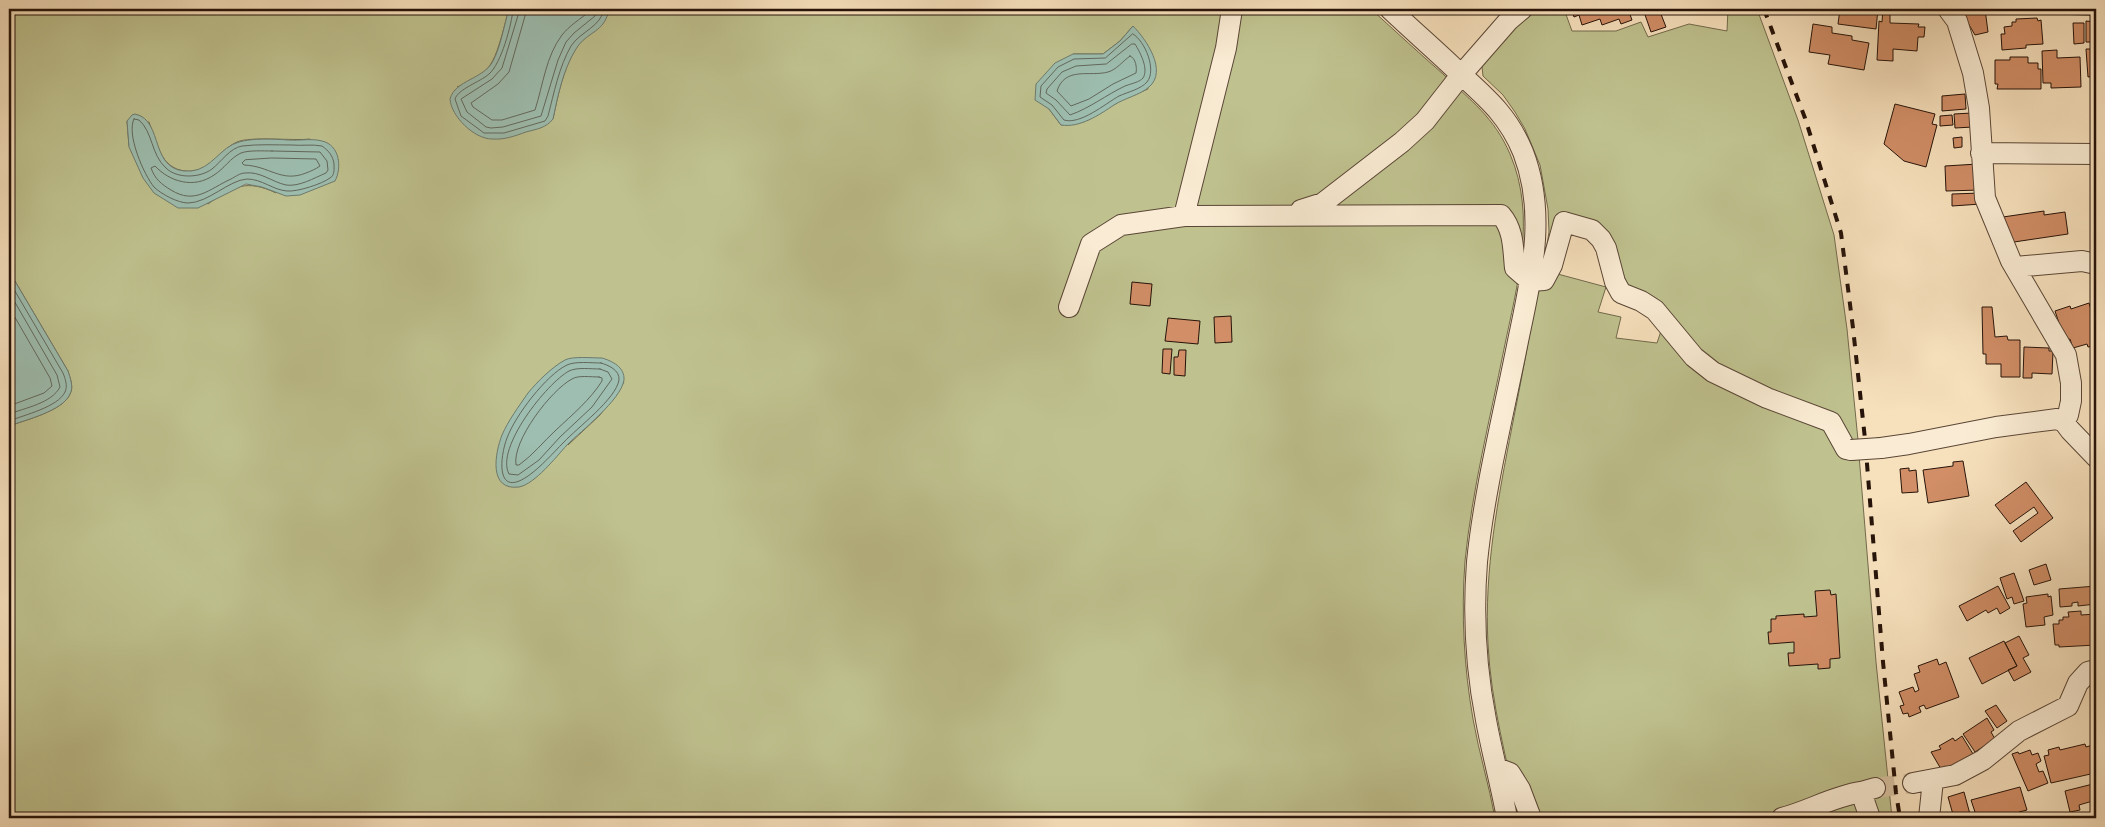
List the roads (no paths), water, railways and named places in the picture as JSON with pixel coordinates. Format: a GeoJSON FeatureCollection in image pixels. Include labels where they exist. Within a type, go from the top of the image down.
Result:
{"type":"FeatureCollection","features":[{"type":"Feature","properties":{"kind":"street"},"geometry":{"type":"LineString","coordinates":[[1184,216],[1226,48],[1232,9]]}},
{"type":"Feature","properties":{"kind":"street"},"geometry":{"type":"LineString","coordinates":[[1390,9],[1494,104],[1505,118],[1529,169],[1536,210],[1536,231],[1530,281],[1488,495],[1477,563],[1477,645],[1480,681],[1485,718],[1507,818]]}},
{"type":"Feature","properties":{"kind":"street"},"geometry":{"type":"LineString","coordinates":[[1283,216],[1323,203],[1402,142],[1425,121],[1461,75],[1509,20],[1522,9]]}},
{"type":"Feature","properties":{"kind":"street"},"geometry":{"type":"LineString","coordinates":[[1948,9],[1957,21],[1973,73],[1979,108],[1985,198],[2015,267],[2066,355],[2071,383],[2071,401],[2068,415],[2064,422]]}},
{"type":"Feature","properties":{"kind":"street"},"geometry":{"type":"LineString","coordinates":[[1981,153],[2096,154]]}},
{"type":"Feature","properties":{"kind":"street"},"geometry":{"type":"LineString","coordinates":[[1069,307],[1091,244],[1121,225],[1184,216],[1501,215],[1509,223],[1511,230],[1515,268],[1530,281],[1544,280],[1552,265],[1564,222],[1592,230],[1601,239],[1606,248],[1615,282],[1621,293],[1641,301],[1655,310],[1700,362],[1727,380],[1767,398],[1832,422],[1846,449],[1881,448],[1996,427],[2057,419],[2064,422],[2096,457]]}},
{"type":"Feature","properties":{"kind":"street"},"geometry":{"type":"LineString","coordinates":[[2015,267],[2082,261],[2096,264]]}},
{"type":"Feature","properties":{"kind":"street"},"geometry":{"type":"LineString","coordinates":[[1929,818],[1923,782],[1955,775],[1983,760],[2019,731],[2068,706],[2078,683],[2088,672],[2096,670]]}},
{"type":"Feature","properties":{"kind":"street"},"geometry":{"type":"LineString","coordinates":[[1496,768],[1510,773],[1520,788],[1531,818]]}},
{"type":"Feature","properties":{"kind":"street"},"geometry":{"type":"LineString","coordinates":[[1782,818],[1800,814],[1847,794],[1868,790],[1870,818]]}},
{"type":"Feature","properties":{"kind":"water"},"geometry":{"type":"Polygon","coordinates":[[[509,9],[609,9],[604,23],[580,43],[571,57],[553,119],[541,128],[509,137],[485,138],[471,131],[459,119],[451,106],[450,99],[463,83],[483,72],[493,61],[509,9]]]}},
{"type":"Feature","properties":{"kind":"water"},"geometry":{"type":"Polygon","coordinates":[[[1133,26],[1149,47],[1156,64],[1154,80],[1149,87],[1089,120],[1075,125],[1061,125],[1049,109],[1035,100],[1036,84],[1055,63],[1073,54],[1103,54],[1120,41],[1133,26]]]}},
{"type":"Feature","properties":{"kind":"water"},"geometry":{"type":"Polygon","coordinates":[[[135,114],[144,118],[150,126],[162,156],[168,164],[177,170],[191,171],[205,166],[226,148],[239,142],[263,139],[314,140],[328,143],[333,147],[339,164],[337,176],[335,181],[300,195],[286,196],[262,187],[246,184],[198,208],[178,208],[154,193],[143,178],[129,147],[127,121],[135,114]]]}},
{"type":"Feature","properties":{"kind":"water"},"geometry":{"type":"Polygon","coordinates":[[[9,271],[68,371],[72,388],[66,400],[52,410],[9,426],[9,271]]]}},
{"type":"Feature","properties":{"kind":"water"},"geometry":{"type":"Polygon","coordinates":[[[602,358],[614,363],[624,375],[624,380],[616,397],[532,481],[519,487],[509,487],[502,483],[496,469],[499,443],[507,424],[528,393],[545,375],[565,360],[602,358]]]}},
{"type":"Feature","properties":{"kind":"tunnel"},"geometry":{"type":"LineString","coordinates":[[1875,788],[1913,783]]}},
{"type":"Feature","properties":{"kind":"railway"},"geometry":{"type":"LineString","coordinates":[[1764,9],[1805,118],[1841,233],[1865,439],[1883,662],[1900,818]]}}]}
